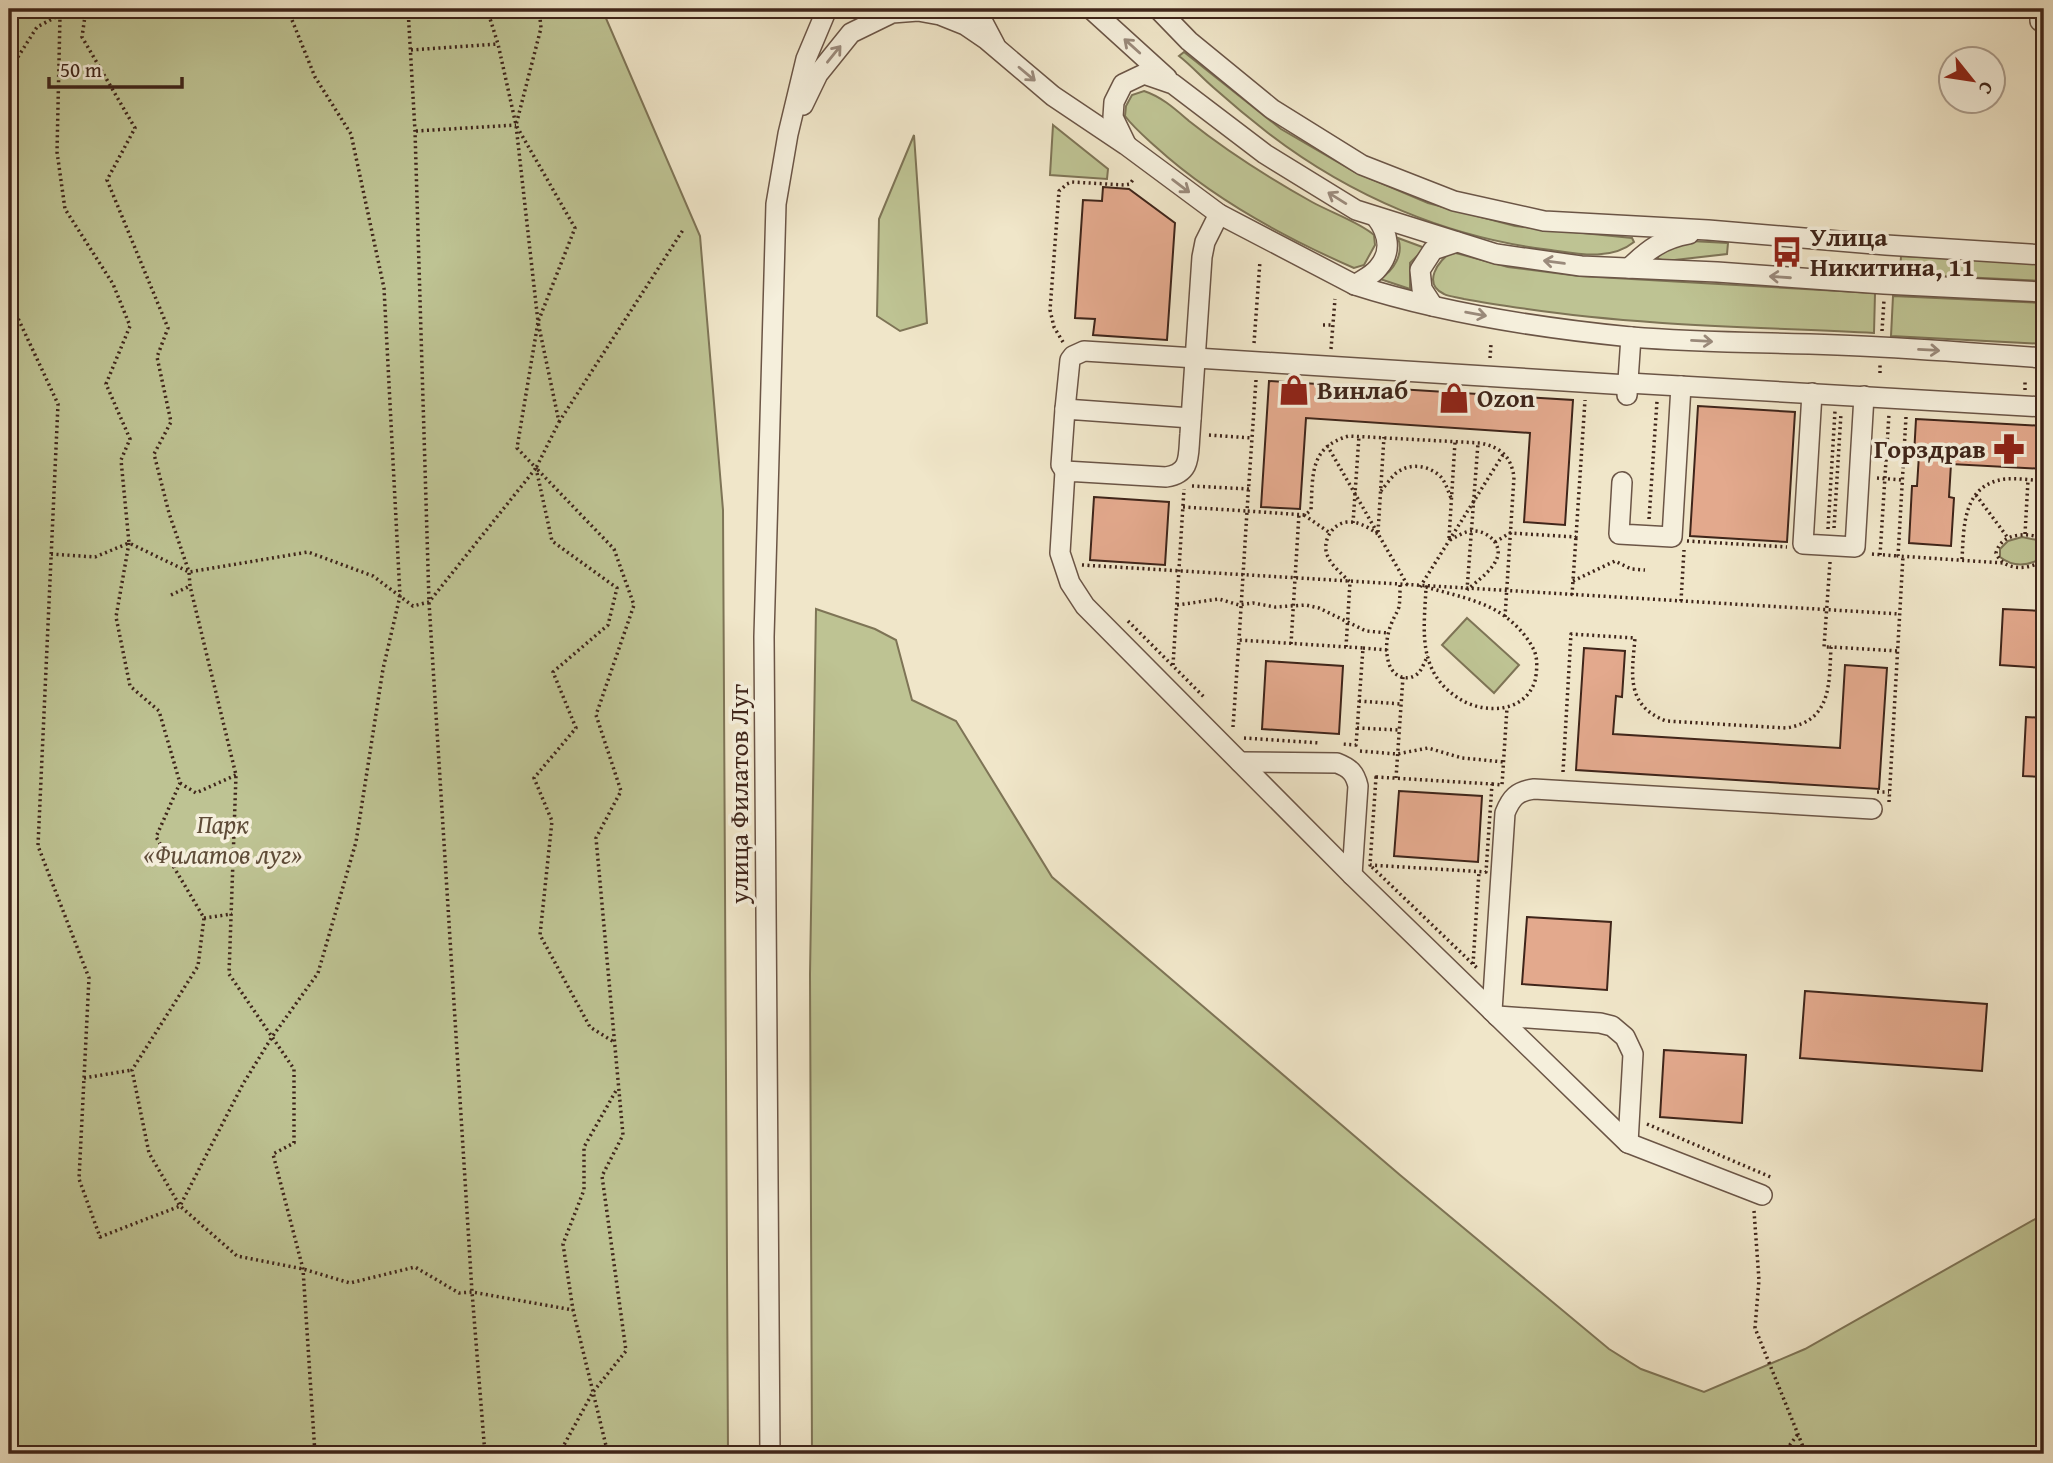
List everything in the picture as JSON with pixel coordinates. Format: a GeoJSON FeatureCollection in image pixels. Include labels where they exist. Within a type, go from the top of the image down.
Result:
{"type":"FeatureCollection","features":[{"type":"Feature","properties":{"kind":"street","name":"улица Филатов Луг"},"geometry":{"type":"LineString","coordinates":[[770,1454],[764,637],[776,204],[788,134],[806,59],[827,9]]}},
{"type":"Feature","properties":{"kind":"street"},"geometry":{"type":"LineString","coordinates":[[976,9],[998,50]]}},
{"type":"Feature","properties":{"kind":"street"},"geometry":{"type":"LineString","coordinates":[[1091,9],[1173,84],[1265,154],[1356,210],[1496,254],[1581,265],[2044,292]]}},
{"type":"Feature","properties":{"kind":"street"},"geometry":{"type":"LineString","coordinates":[[1158,9],[1189,41],[1272,109],[1362,165],[1454,201],[1544,221],[1708,230],[2044,255]]}},
{"type":"Feature","properties":{"kind":"street"},"geometry":{"type":"LineString","coordinates":[[2040,9],[2040,21],[2044,21]]}},
{"type":"Feature","properties":{"kind":"street","name":"улица Филатов Луг"},"geometry":{"type":"LineString","coordinates":[[788,134],[818,74],[851,33],[892,13],[918,11],[940,15],[965,25],[1053,96],[1126,145],[1219,214],[1355,285],[1433,306],[1520,322],[1631,337],[1881,347],[2044,358]]}},
{"type":"Feature","properties":{"kind":"street"},"geometry":{"type":"LineString","coordinates":[[1126,145],[1113,117],[1114,102],[1123,84],[1144,74],[1173,84]]}},
{"type":"Feature","properties":{"kind":"street"},"geometry":{"type":"LineString","coordinates":[[1065,471],[1166,477],[1175,475],[1186,467],[1203,249],[1219,214]]}},
{"type":"Feature","properties":{"kind":"street"},"geometry":{"type":"LineString","coordinates":[[1355,285],[1378,269],[1387,251],[1385,229],[1376,217]]}},
{"type":"Feature","properties":{"kind":"street"},"geometry":{"type":"LineString","coordinates":[[1629,268],[1650,248],[1678,236],[1708,230]]}},
{"type":"Feature","properties":{"kind":"street"},"geometry":{"type":"LineString","coordinates":[[1433,306],[1422,289],[1420,270],[1433,250],[1457,242]]}},
{"type":"Feature","properties":{"kind":"street"},"geometry":{"type":"LineString","coordinates":[[1628,388],[1631,337]]}},
{"type":"Feature","properties":{"kind":"street"},"geometry":{"type":"LineString","coordinates":[[1757,1194],[1628,1143],[1352,875],[1086,606],[1076,594],[1060,553],[1065,471],[1061,465],[1068,368],[1073,356],[1084,351],[1144,347],[1253,374],[1330,366],[1628,388],[1681,386],[2044,407]]}},
{"type":"Feature","properties":{"kind":"street"},"geometry":{"type":"LineString","coordinates":[[1622,482],[1619,534],[1672,537],[1683,506],[1687,429],[1681,386]]}},
{"type":"Feature","properties":{"kind":"street"},"geometry":{"type":"LineString","coordinates":[[1812,393],[1803,544],[1830,548],[1855,547],[1864,396]]}},
{"type":"Feature","properties":{"kind":"street"},"geometry":{"type":"LineString","coordinates":[[1065,410],[1191,426]]}},
{"type":"Feature","properties":{"kind":"street"},"geometry":{"type":"LineString","coordinates":[[1240,762],[1337,763],[1348,767],[1356,776],[1358,786],[1352,875]]}},
{"type":"Feature","properties":{"kind":"street"},"geometry":{"type":"LineString","coordinates":[[1494,1014],[1506,813],[1510,800],[1523,790],[1879,803]]}},
{"type":"Feature","properties":{"kind":"street"},"geometry":{"type":"LineString","coordinates":[[1494,1014],[1600,1023],[1619,1030],[1633,1054],[1628,1143]]}},
{"type":"Feature","properties":{"kind":"path"},"geometry":{"type":"LineString","coordinates":[[58,9],[57,152],[65,209],[113,284],[130,326],[106,384],[130,439],[121,460],[129,543],[116,617],[130,686],[159,711],[180,783],[156,837],[204,918],[198,966],[132,1070],[149,1153],[180,1206],[237,1256],[303,1269],[350,1283],[415,1267],[459,1293],[472,1292],[573,1310]]}},
{"type":"Feature","properties":{"kind":"path"},"geometry":{"type":"LineString","coordinates":[[9,71],[37,27],[71,9]]}},
{"type":"Feature","properties":{"kind":"path"},"geometry":{"type":"LineString","coordinates":[[86,9],[82,37],[135,128],[107,180],[169,328],[157,358],[171,422],[154,454],[169,513],[189,572],[190,586],[236,775],[229,974],[294,1069],[294,1143],[273,1154],[303,1269],[315,1454]]}},
{"type":"Feature","properties":{"kind":"path"},"geometry":{"type":"LineString","coordinates":[[9,299],[58,404],[38,846],[89,978],[79,1179],[100,1237],[180,1206],[243,1084],[272,1037],[318,973],[356,842],[383,669],[400,596],[384,288],[351,134],[315,76],[286,9]]}},
{"type":"Feature","properties":{"kind":"path"},"geometry":{"type":"LineString","coordinates":[[334,9],[335,17]]}},
{"type":"Feature","properties":{"kind":"path"},"geometry":{"type":"LineString","coordinates":[[408,9],[415,131],[429,602],[472,1292],[485,1454]]}},
{"type":"Feature","properties":{"kind":"path"},"geometry":{"type":"LineString","coordinates":[[487,9],[498,44],[516,125],[538,322],[559,422]]}},
{"type":"Feature","properties":{"kind":"path"},"geometry":{"type":"LineString","coordinates":[[539,9],[541,28],[516,125],[575,228],[538,322],[517,448],[614,549],[634,605],[596,715],[621,791],[596,838],[623,1135],[602,1176],[625,1351],[593,1392],[559,1454]]}},
{"type":"Feature","properties":{"kind":"path"},"geometry":{"type":"LineString","coordinates":[[411,50],[498,44]]}},
{"type":"Feature","properties":{"kind":"path"},"geometry":{"type":"LineString","coordinates":[[415,131],[516,125]]}},
{"type":"Feature","properties":{"kind":"path"},"geometry":{"type":"LineString","coordinates":[[1073,356],[1054,327],[1050,310],[1059,191],[1072,182],[1124,185],[1130,184],[1134,178]]}},
{"type":"Feature","properties":{"kind":"path"},"geometry":{"type":"LineString","coordinates":[[51,554],[95,557],[129,543],[189,572],[308,552],[373,576],[412,606],[429,602],[536,468],[559,422],[683,230]]}},
{"type":"Feature","properties":{"kind":"path"},"geometry":{"type":"LineString","coordinates":[[1233,727],[1252,438],[1260,261]]}},
{"type":"Feature","properties":{"kind":"path"},"geometry":{"type":"LineString","coordinates":[[1330,366],[1335,299]]}},
{"type":"Feature","properties":{"kind":"path"},"geometry":{"type":"LineString","coordinates":[[1323,325],[1333,325]]}},
{"type":"Feature","properties":{"kind":"path"},"geometry":{"type":"LineString","coordinates":[[1572,595],[1586,394]]}},
{"type":"Feature","properties":{"kind":"path"},"geometry":{"type":"LineString","coordinates":[[1648,536],[1657,399]]}},
{"type":"Feature","properties":{"kind":"path"},"geometry":{"type":"LineString","coordinates":[[1835,409],[1824,647],[1898,651]]}},
{"type":"Feature","properties":{"kind":"path"},"geometry":{"type":"LineString","coordinates":[[1830,548],[1841,410]]}},
{"type":"Feature","properties":{"kind":"path"},"geometry":{"type":"LineString","coordinates":[[1880,555],[1889,412]]}},
{"type":"Feature","properties":{"kind":"path"},"geometry":{"type":"LineString","coordinates":[[1906,414],[1898,556],[1962,559],[2025,567],[2044,560]]}},
{"type":"Feature","properties":{"kind":"path"},"geometry":{"type":"LineString","coordinates":[[1191,426],[1252,438]]}},
{"type":"Feature","properties":{"kind":"path"},"geometry":{"type":"LineString","coordinates":[[1353,523],[1359,436]]}},
{"type":"Feature","properties":{"kind":"path"},"geometry":{"type":"LineString","coordinates":[[1301,515],[1311,510],[1313,472],[1317,458],[1327,445],[1335,440],[1359,436],[1494,446],[1504,453],[1512,466],[1514,477],[1505,617]]}},
{"type":"Feature","properties":{"kind":"path"},"geometry":{"type":"LineString","coordinates":[[1378,534],[1384,437]]}},
{"type":"Feature","properties":{"kind":"path"},"geometry":{"type":"LineString","coordinates":[[1449,541],[1455,442]]}},
{"type":"Feature","properties":{"kind":"path"},"geometry":{"type":"LineString","coordinates":[[1468,590],[1478,443]]}},
{"type":"Feature","properties":{"kind":"path"},"geometry":{"type":"LineString","coordinates":[[1327,445],[1408,586]]}},
{"type":"Feature","properties":{"kind":"path"},"geometry":{"type":"LineString","coordinates":[[1420,587],[1504,453]]}},
{"type":"Feature","properties":{"kind":"path"},"geometry":{"type":"LineString","coordinates":[[1381,491],[1396,474],[1407,467],[1420,466],[1430,469],[1442,478],[1451,500]]}},
{"type":"Feature","properties":{"kind":"path"},"geometry":{"type":"LineString","coordinates":[[1186,467],[1184,485],[1249,489]]}},
{"type":"Feature","properties":{"kind":"path"},"geometry":{"type":"LineString","coordinates":[[536,468],[552,541],[617,588],[608,625],[553,673],[576,728],[534,778],[552,821],[540,935],[590,1027],[614,1042]]}},
{"type":"Feature","properties":{"kind":"path"},"geometry":{"type":"LineString","coordinates":[[1859,477],[1902,480]]}},
{"type":"Feature","properties":{"kind":"path"},"geometry":{"type":"LineString","coordinates":[[1962,559],[1965,517],[1968,507],[1981,490],[2008,479],[2044,481]]}},
{"type":"Feature","properties":{"kind":"path"},"geometry":{"type":"LineString","coordinates":[[2025,535],[2028,480]]}},
{"type":"Feature","properties":{"kind":"path"},"geometry":{"type":"LineString","coordinates":[[1976,495],[2008,538]]}},
{"type":"Feature","properties":{"kind":"path"},"geometry":{"type":"LineString","coordinates":[[1183,507],[1301,515],[1330,533]]}},
{"type":"Feature","properties":{"kind":"path"},"geometry":{"type":"LineString","coordinates":[[1291,643],[1301,515]]}},
{"type":"Feature","properties":{"kind":"path"},"geometry":{"type":"LineString","coordinates":[[1346,647],[1350,582],[1328,558],[1326,543],[1330,533],[1338,525],[1347,522],[1366,526],[1378,534]]}},
{"type":"Feature","properties":{"kind":"path"},"geometry":{"type":"LineString","coordinates":[[1449,541],[1472,531],[1483,533],[1495,542],[1498,556],[1492,566],[1468,590]]}},
{"type":"Feature","properties":{"kind":"path"},"geometry":{"type":"LineString","coordinates":[[1495,542],[1510,533],[1576,537]]}},
{"type":"Feature","properties":{"kind":"path"},"geometry":{"type":"LineString","coordinates":[[2003,563],[1996,553],[2001,543],[2008,538],[2025,535],[2044,540]]}},
{"type":"Feature","properties":{"kind":"path"},"geometry":{"type":"LineString","coordinates":[[1685,541],[1793,548]]}},
{"type":"Feature","properties":{"kind":"path"},"geometry":{"type":"LineString","coordinates":[[1879,803],[1889,792],[1903,556]]}},
{"type":"Feature","properties":{"kind":"path"},"geometry":{"type":"LineString","coordinates":[[1573,581],[1615,561],[1631,569],[1645,570]]}},
{"type":"Feature","properties":{"kind":"path"},"geometry":{"type":"LineString","coordinates":[[1077,565],[1900,614]]}},
{"type":"Feature","properties":{"kind":"path"},"geometry":{"type":"LineString","coordinates":[[1173,665],[1179,571]]}},
{"type":"Feature","properties":{"kind":"path"},"geometry":{"type":"LineString","coordinates":[[1401,585],[1399,606],[1388,634],[1387,650],[1391,670],[1403,677],[1416,674],[1428,656]]}},
{"type":"Feature","properties":{"kind":"path"},"geometry":{"type":"LineString","coordinates":[[171,595],[190,586]]}},
{"type":"Feature","properties":{"kind":"path"},"geometry":{"type":"LineString","coordinates":[[1426,587],[1480,603],[1505,617],[1523,634],[1535,651],[1537,672],[1533,687],[1522,700],[1507,708],[1493,709],[1472,705],[1452,695],[1442,684],[1433,671],[1425,639],[1426,587]]}},
{"type":"Feature","properties":{"kind":"path"},"geometry":{"type":"LineString","coordinates":[[1177,605],[1219,598],[1241,606],[1253,603],[1275,607],[1312,606],[1366,631],[1388,634]]}},
{"type":"Feature","properties":{"kind":"path"},"geometry":{"type":"LineString","coordinates":[[1563,773],[1572,634],[1635,638],[1632,681],[1634,691],[1644,708],[1658,718],[1666,721],[1786,728],[1796,727],[1812,718],[1825,702],[1831,648]]}},
{"type":"Feature","properties":{"kind":"path"},"geometry":{"type":"LineString","coordinates":[[1239,640],[1387,650]]}},
{"type":"Feature","properties":{"kind":"path"},"geometry":{"type":"LineString","coordinates":[[1343,744],[1356,745],[1363,648]]}},
{"type":"Feature","properties":{"kind":"path"},"geometry":{"type":"LineString","coordinates":[[1396,778],[1403,677]]}},
{"type":"Feature","properties":{"kind":"path"},"geometry":{"type":"LineString","coordinates":[[1359,701],[1401,704]]}},
{"type":"Feature","properties":{"kind":"path"},"geometry":{"type":"LineString","coordinates":[[1371,846],[1376,777],[1502,785],[1507,708]]}},
{"type":"Feature","properties":{"kind":"path"},"geometry":{"type":"LineString","coordinates":[[1357,728],[1399,730]]}},
{"type":"Feature","properties":{"kind":"path"},"geometry":{"type":"LineString","coordinates":[[1244,738],[1329,743]]}},
{"type":"Feature","properties":{"kind":"path"},"geometry":{"type":"LineString","coordinates":[[1360,751],[1397,754],[1428,748],[1462,758],[1504,762]]}},
{"type":"Feature","properties":{"kind":"path"},"geometry":{"type":"LineString","coordinates":[[180,783],[196,793],[236,775]]}},
{"type":"Feature","properties":{"kind":"path"},"geometry":{"type":"LineString","coordinates":[[1370,865],[1486,872],[1492,784]]}},
{"type":"Feature","properties":{"kind":"path"},"geometry":{"type":"LineString","coordinates":[[1879,803],[1889,792]]}},
{"type":"Feature","properties":{"kind":"path"},"geometry":{"type":"LineString","coordinates":[[1473,964],[1479,872]]}},
{"type":"Feature","properties":{"kind":"path"},"geometry":{"type":"LineString","coordinates":[[204,918],[232,914]]}},
{"type":"Feature","properties":{"kind":"path"},"geometry":{"type":"LineString","coordinates":[[84,1078],[132,1070]]}},
{"type":"Feature","properties":{"kind":"path"},"geometry":{"type":"LineString","coordinates":[[608,1454],[573,1310],[563,1244],[584,1189],[584,1147],[618,1086]]}},
{"type":"Feature","properties":{"kind":"path"},"geometry":{"type":"LineString","coordinates":[[1629,1117],[1773,1178]]}},
{"type":"Feature","properties":{"kind":"path"},"geometry":{"type":"LineString","coordinates":[[1757,1194],[1759,1280],[1755,1328],[1806,1454]]}},
{"type":"Feature","properties":{"kind":"path"},"geometry":{"type":"LineString","coordinates":[[1783,1454],[1798,1434]]}},
{"type":"Feature","properties":{"kind":"green space","name":"Парк «Филатов луг»"},"geometry":{"type":"Polygon","coordinates":[[[9,9],[602,9],[700,236],[723,510],[728,1454],[9,1454],[9,9]]]}},
{"type":"Feature","properties":{"kind":"green space"},"geometry":{"type":"Polygon","coordinates":[[[1184,52],[1281,129],[1355,172],[1428,203],[1515,226],[1632,238],[1634,242],[1625,248],[1605,254],[1572,253],[1475,236],[1402,211],[1366,195],[1299,156],[1228,100],[1179,56],[1184,52]]]}},
{"type":"Feature","properties":{"kind":"green space"},"geometry":{"type":"Polygon","coordinates":[[[1144,91],[1168,104],[1264,174],[1374,235],[1375,245],[1364,265],[1354,268],[1275,230],[1225,200],[1178,166],[1125,116],[1126,106],[1132,95],[1144,91]]]}},
{"type":"Feature","properties":{"kind":"green space"},"geometry":{"type":"Polygon","coordinates":[[[1053,125],[1108,169],[1107,179],[1050,175],[1053,125]]]}},
{"type":"Feature","properties":{"kind":"green space"},"geometry":{"type":"Polygon","coordinates":[[[914,135],[927,323],[900,331],[877,316],[879,219],[914,135]]]}},
{"type":"Feature","properties":{"kind":"green space"},"geometry":{"type":"Polygon","coordinates":[[[1398,238],[1425,248],[1410,263],[1410,289],[1380,279],[1390,271],[1399,256],[1398,238]]]}},
{"type":"Feature","properties":{"kind":"green space"},"geometry":{"type":"Polygon","coordinates":[[[1691,241],[1728,243],[1727,254],[1666,261],[1658,259],[1658,255],[1665,250],[1691,241]]]}},
{"type":"Feature","properties":{"kind":"green space"},"geometry":{"type":"Polygon","coordinates":[[[1452,252],[1508,267],[1579,276],[1875,293],[1874,333],[1613,319],[1448,296],[1437,290],[1433,278],[1438,266],[1452,252]]]}},
{"type":"Feature","properties":{"kind":"green space"},"geometry":{"type":"Polygon","coordinates":[[[1901,256],[2044,263],[2044,281],[1900,274],[1901,256]]]}},
{"type":"Feature","properties":{"kind":"green space"},"geometry":{"type":"Polygon","coordinates":[[[1893,296],[2044,303],[2044,344],[1891,336],[1893,296]]]}},
{"type":"Feature","properties":{"kind":"green space"},"geometry":{"type":"Polygon","coordinates":[[[2022,537],[2042,541],[2044,557],[2022,564],[2011,563],[2000,557],[2000,549],[2008,541],[2022,537]]]}},
{"type":"Feature","properties":{"kind":"green space"},"geometry":{"type":"Polygon","coordinates":[[[816,609],[875,629],[896,640],[912,700],[956,721],[1052,877],[1400,1175],[1609,1349],[1641,1369],[1704,1392],[1805,1349],[2044,1214],[2044,1454],[812,1454],[810,974],[816,609]]]}},
{"type":"Feature","properties":{"kind":"green space"},"geometry":{"type":"Polygon","coordinates":[[[1467,618],[1519,665],[1494,693],[1442,645],[1467,618]]]}},
{"type":"Feature","properties":{"kind":"building"},"geometry":{"type":"Polygon","coordinates":[[[1103,187],[1129,189],[1175,223],[1167,340],[1093,335],[1095,319],[1075,318],[1083,200],[1102,201],[1103,187]]]}},
{"type":"Feature","properties":{"kind":"building"},"geometry":{"type":"Polygon","coordinates":[[[1269,381],[1573,400],[1565,525],[1524,522],[1530,433],[1306,418],[1300,509],[1261,507],[1269,381]]]}},
{"type":"Feature","properties":{"kind":"building"},"geometry":{"type":"Polygon","coordinates":[[[1698,406],[1795,412],[1787,542],[1690,536],[1698,406]]]}},
{"type":"Feature","properties":{"kind":"building"},"geometry":{"type":"Polygon","coordinates":[[[1916,419],[2044,426],[2044,469],[1951,464],[1949,497],[1954,498],[1951,546],[1909,543],[1912,486],[1917,486],[1919,455],[1914,455],[1916,419]]]}},
{"type":"Feature","properties":{"kind":"building"},"geometry":{"type":"Polygon","coordinates":[[[1094,497],[1169,502],[1165,565],[1090,560],[1094,497]]]}},
{"type":"Feature","properties":{"kind":"building"},"geometry":{"type":"Polygon","coordinates":[[[2003,609],[2044,611],[2044,668],[2000,665],[2003,609]]]}},
{"type":"Feature","properties":{"kind":"building"},"geometry":{"type":"Polygon","coordinates":[[[1584,648],[1625,651],[1622,697],[1616,696],[1613,734],[1840,748],[1845,665],[1887,668],[1879,789],[1576,770],[1584,648]]]}},
{"type":"Feature","properties":{"kind":"building"},"geometry":{"type":"Polygon","coordinates":[[[1266,661],[1343,666],[1339,734],[1262,729],[1266,661]]]}},
{"type":"Feature","properties":{"kind":"building"},"geometry":{"type":"Polygon","coordinates":[[[2026,717],[2044,718],[2044,777],[2023,776],[2026,717]]]}},
{"type":"Feature","properties":{"kind":"building"},"geometry":{"type":"Polygon","coordinates":[[[1399,791],[1482,796],[1478,862],[1394,856],[1399,791]]]}},
{"type":"Feature","properties":{"kind":"building"},"geometry":{"type":"Polygon","coordinates":[[[1527,917],[1611,922],[1607,990],[1522,984],[1527,917]]]}},
{"type":"Feature","properties":{"kind":"building"},"geometry":{"type":"Polygon","coordinates":[[[1805,991],[1987,1004],[1982,1071],[1800,1058],[1805,991]]]}},
{"type":"Feature","properties":{"kind":"building"},"geometry":{"type":"Polygon","coordinates":[[[1664,1050],[1746,1055],[1742,1123],[1660,1117],[1664,1050]]]}},
{"type":"Feature","properties":{"kind":"place","name":"Улица Никитина, 11"},"geometry":{"type":"Point","coordinates":[1787,252]}},
{"type":"Feature","properties":{"kind":"place","name":"Винлаб"},"geometry":{"type":"Point","coordinates":[1294,390]}},
{"type":"Feature","properties":{"kind":"place","name":"Ozon"},"geometry":{"type":"Point","coordinates":[1454,398]}},
{"type":"Feature","properties":{"kind":"place","name":"Горздрав"},"geometry":{"type":"Point","coordinates":[2009,449]}}]}
